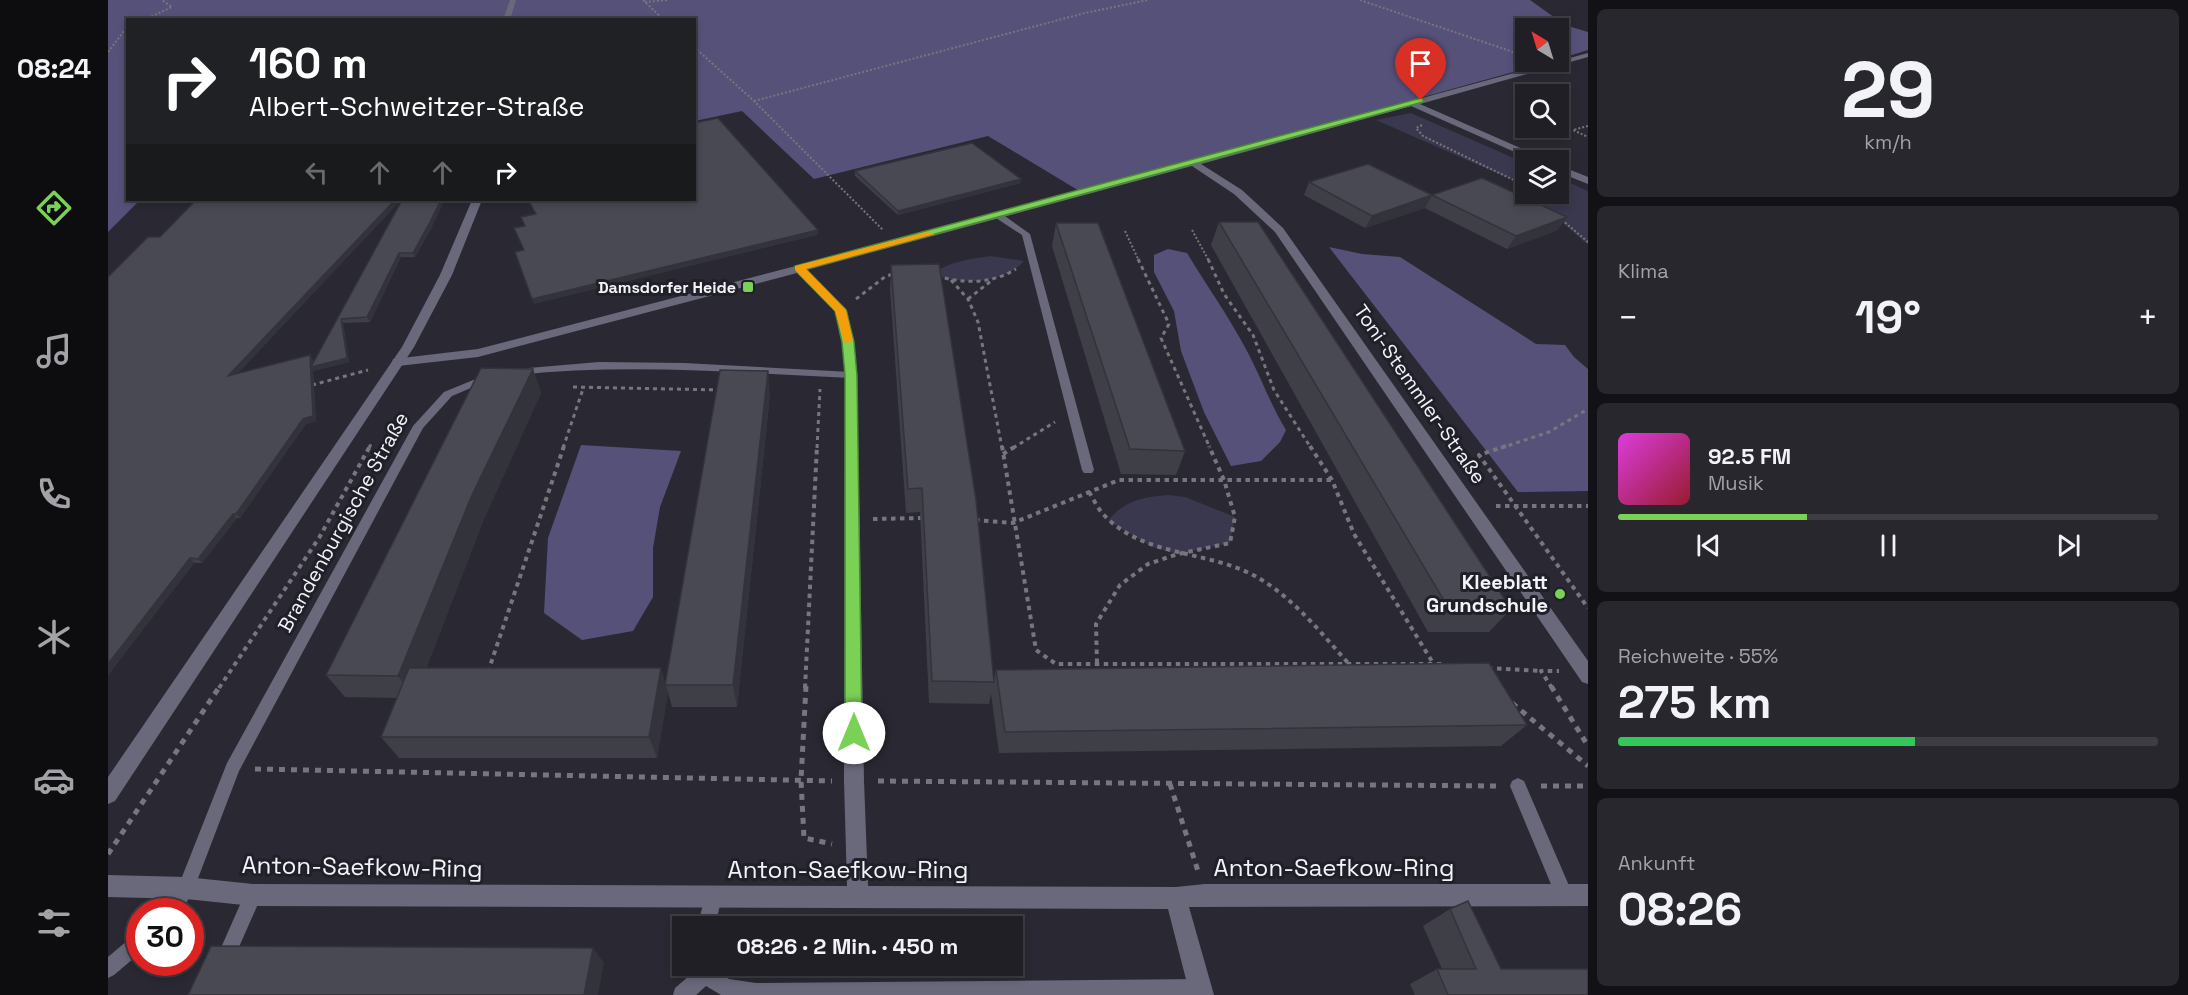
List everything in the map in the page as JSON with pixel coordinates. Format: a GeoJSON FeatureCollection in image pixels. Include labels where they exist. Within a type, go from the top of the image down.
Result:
{"type":"FeatureCollection","features":[{"type":"Feature","properties":{"kind":"street"},"geometry":{"type":"LineString","coordinates":[[507,18],[513,0]]}},
{"type":"Feature","properties":{"kind":"street"},"geometry":{"type":"LineString","coordinates":[[398,362],[478,354],[999,216],[1588,56]]}},
{"type":"Feature","properties":{"kind":"street"},"geometry":{"type":"LineString","coordinates":[[1411,103],[1517,150]]}},
{"type":"Feature","properties":{"kind":"street","name":"Toni-Stemmler-Straße"},"geometry":{"type":"LineString","coordinates":[[1191,162],[1241,193],[1279,230],[1587,674]]}},
{"type":"Feature","properties":{"kind":"street"},"geometry":{"type":"LineString","coordinates":[[1569,173],[1588,181]]}},
{"type":"Feature","properties":{"kind":"street","name":"Brandenburgische Straße"},"geometry":{"type":"LineString","coordinates":[[108,794],[398,362],[446,275],[477,201]]}},
{"type":"Feature","properties":{"kind":"street"},"geometry":{"type":"LineString","coordinates":[[799,268],[841,310],[848,342],[851,375],[854,781],[858,897]]}},
{"type":"Feature","properties":{"kind":"street","name":"Anton-Saefkow-Ring"},"geometry":{"type":"LineString","coordinates":[[108,886],[186,888],[254,895],[1176,898],[1205,895],[1588,895]]}},
{"type":"Feature","properties":{"kind":"street"},"geometry":{"type":"LineString","coordinates":[[1176,898],[1202,992]]}},
{"type":"Feature","properties":{"kind":"lane"},"geometry":{"type":"LineString","coordinates":[[999,216],[1026,234],[1088,470]]}},
{"type":"Feature","properties":{"kind":"lane","name":"Brandenburgische Straße"},"geometry":{"type":"LineString","coordinates":[[179,898],[186,888],[233,768],[419,426],[448,394],[488,377],[547,368],[619,366],[851,375]]}},
{"type":"Feature","properties":{"kind":"lane"},"geometry":{"type":"LineString","coordinates":[[1518,786],[1564,895]]}},
{"type":"Feature","properties":{"kind":"lane"},"geometry":{"type":"LineString","coordinates":[[218,975],[254,895]]}},
{"type":"Feature","properties":{"kind":"lane"},"geometry":{"type":"LineString","coordinates":[[708,916],[713,896]]}},
{"type":"Feature","properties":{"kind":"lane"},"geometry":{"type":"LineString","coordinates":[[108,969],[126,953]]}},
{"type":"Feature","properties":{"kind":"lane"},"geometry":{"type":"LineString","coordinates":[[682,995],[699,976]]}},
{"type":"Feature","properties":{"kind":"lane"},"geometry":{"type":"LineString","coordinates":[[712,976],[726,988],[756,992],[1202,992]]}},
{"type":"Feature","properties":{"kind":"path"},"geometry":{"type":"LineString","coordinates":[[149,18],[172,8],[162,0]]}},
{"type":"Feature","properties":{"kind":"path"},"geometry":{"type":"LineString","coordinates":[[644,1],[668,0]]}},
{"type":"Feature","properties":{"kind":"path"},"geometry":{"type":"LineString","coordinates":[[754,101],[1084,12],[1148,0]]}},
{"type":"Feature","properties":{"kind":"path"},"geometry":{"type":"LineString","coordinates":[[1360,0],[1515,53]]}},
{"type":"Feature","properties":{"kind":"path"},"geometry":{"type":"LineString","coordinates":[[644,1],[662,18]]}},
{"type":"Feature","properties":{"kind":"path"},"geometry":{"type":"LineString","coordinates":[[108,52],[126,29]]}},
{"type":"Feature","properties":{"kind":"path"},"geometry":{"type":"LineString","coordinates":[[696,49],[754,101],[897,242]]}},
{"type":"Feature","properties":{"kind":"path"},"geometry":{"type":"LineString","coordinates":[[1588,126],[1573,130],[1588,137]]}},
{"type":"Feature","properties":{"kind":"path"},"geometry":{"type":"LineString","coordinates":[[1416,128],[1423,136],[1515,181]]}},
{"type":"Feature","properties":{"kind":"path"},"geometry":{"type":"LineString","coordinates":[[1544,204],[1588,242]]}},
{"type":"Feature","properties":{"kind":"path"},"geometry":{"type":"LineString","coordinates":[[1192,230],[1216,273],[1224,294],[1253,335],[1274,390],[1332,480],[1354,534],[1433,664]]}},
{"type":"Feature","properties":{"kind":"path"},"geometry":{"type":"LineString","coordinates":[[1096,663],[1096,624],[1120,585],[1148,564],[1178,554],[1230,543],[1235,517],[1224,480],[1161,338],[1169,324],[1125,231]]}},
{"type":"Feature","properties":{"kind":"path"},"geometry":{"type":"LineString","coordinates":[[968,299],[978,289],[1009,274],[1024,261],[1034,261]]}},
{"type":"Feature","properties":{"kind":"path"},"geometry":{"type":"LineString","coordinates":[[841,310],[886,276],[897,274]]}},
{"type":"Feature","properties":{"kind":"path"},"geometry":{"type":"LineString","coordinates":[[931,274],[951,280],[993,280]]}},
{"type":"Feature","properties":{"kind":"path"},"geometry":{"type":"LineString","coordinates":[[951,280],[968,299],[978,322],[1036,650],[1056,664],[1445,664]]}},
{"type":"Feature","properties":{"kind":"path"},"geometry":{"type":"LineString","coordinates":[[302,387],[398,362]]}},
{"type":"Feature","properties":{"kind":"path"},"geometry":{"type":"LineString","coordinates":[[820,374],[801,780],[804,838],[856,850]]}},
{"type":"Feature","properties":{"kind":"path"},"geometry":{"type":"LineString","coordinates":[[485,681],[583,389]]}},
{"type":"Feature","properties":{"kind":"path"},"geometry":{"type":"LineString","coordinates":[[1588,409],[1549,432],[1479,456],[1588,608]]}},
{"type":"Feature","properties":{"kind":"path"},"geometry":{"type":"LineString","coordinates":[[1003,454],[1051,423],[1073,415]]}},
{"type":"Feature","properties":{"kind":"path"},"geometry":{"type":"LineString","coordinates":[[108,854],[319,538],[376,434]]}},
{"type":"Feature","properties":{"kind":"path"},"geometry":{"type":"LineString","coordinates":[[1088,470],[1089,494],[1108,521],[1153,547],[1232,565],[1262,581],[1277,591],[1349,665]]}},
{"type":"Feature","properties":{"kind":"path"},"geometry":{"type":"LineString","coordinates":[[966,519],[1013,523],[1119,480],[1332,480]]}},
{"type":"Feature","properties":{"kind":"path"},"geometry":{"type":"LineString","coordinates":[[1469,505],[1588,506]]}},
{"type":"Feature","properties":{"kind":"path"},"geometry":{"type":"LineString","coordinates":[[852,519],[930,518]]}},
{"type":"Feature","properties":{"kind":"path"},"geometry":{"type":"LineString","coordinates":[[1478,667],[1587,674]]}},
{"type":"Feature","properties":{"kind":"path"},"geometry":{"type":"LineString","coordinates":[[1541,671],[1588,746]]}},
{"type":"Feature","properties":{"kind":"path"},"geometry":{"type":"LineString","coordinates":[[1504,697],[1588,766]]}},
{"type":"Feature","properties":{"kind":"path"},"geometry":{"type":"LineString","coordinates":[[233,768],[707,780],[1588,786]]}},
{"type":"Feature","properties":{"kind":"path"},"geometry":{"type":"LineString","coordinates":[[1170,784],[1205,895]]}},
{"type":"Feature","properties":{"kind":"shaded area"},"geometry":{"type":"Polygon","coordinates":[[[108,0],[1530,0],[1555,18],[1515,18],[1515,71],[1081,192],[988,136],[814,179],[742,111],[696,121],[696,18],[126,18],[126,201],[139,201],[108,232],[108,0]]]}},
{"type":"Feature","properties":{"kind":"shaded area"},"geometry":{"type":"Polygon","coordinates":[[[1569,26],[1588,32],[1588,50],[1569,56],[1569,26]]]}},
{"type":"Feature","properties":{"kind":"shaded area"},"geometry":{"type":"Polygon","coordinates":[[[1411,113],[1515,159],[1515,181],[1376,120],[1411,113]]]}},
{"type":"Feature","properties":{"kind":"shaded area"},"geometry":{"type":"Polygon","coordinates":[[[1569,182],[1588,191],[1588,245],[1541,204],[1569,204],[1569,182]]]}},
{"type":"Feature","properties":{"kind":"shaded area"},"geometry":{"type":"Polygon","coordinates":[[[1329,247],[1362,254],[1400,257],[1536,344],[1565,345],[1574,357],[1588,369],[1588,491],[1518,492],[1329,247]]]}},
{"type":"Feature","properties":{"kind":"shaded area"},"geometry":{"type":"Polygon","coordinates":[[[1168,249],[1187,253],[1240,338],[1286,430],[1280,442],[1261,461],[1231,466],[1204,412],[1181,351],[1174,311],[1154,272],[1154,255],[1168,249]]]}},
{"type":"Feature","properties":{"kind":"shaded area"},"geometry":{"type":"Polygon","coordinates":[[[990,256],[1024,261],[1004,275],[980,281],[955,280],[931,274],[959,262],[990,256]]]}},
{"type":"Feature","properties":{"kind":"shaded area"},"geometry":{"type":"Polygon","coordinates":[[[581,445],[681,451],[660,507],[653,548],[653,597],[633,631],[582,640],[544,613],[548,538],[581,445]]]}},
{"type":"Feature","properties":{"kind":"shaded area"},"geometry":{"type":"Polygon","coordinates":[[[1168,495],[1185,497],[1235,517],[1230,543],[1178,554],[1153,547],[1108,521],[1120,509],[1134,501],[1168,495]]]}},
{"type":"Feature","properties":{"kind":"building"},"geometry":{"type":"Polygon","coordinates":[[[718,118],[818,230],[532,299],[515,252],[524,250],[514,228],[525,226],[521,217],[536,214],[529,201],[696,201],[696,123],[718,118]]]}},
{"type":"Feature","properties":{"kind":"building"},"geometry":{"type":"Polygon","coordinates":[[[972,143],[1021,179],[898,211],[855,171],[972,143]]]}},
{"type":"Feature","properties":{"kind":"building"},"geometry":{"type":"Polygon","coordinates":[[[1368,164],[1432,195],[1372,216],[1309,182],[1368,164]]]}},
{"type":"Feature","properties":{"kind":"building"},"geometry":{"type":"Polygon","coordinates":[[[1482,178],[1515,193],[1515,204],[1539,204],[1567,217],[1516,236],[1432,195],[1482,178]]]}},
{"type":"Feature","properties":{"kind":"building"},"geometry":{"type":"Polygon","coordinates":[[[195,201],[394,201],[228,376],[310,355],[313,416],[303,419],[236,514],[233,514],[198,559],[190,558],[108,664],[108,277],[148,237],[160,237],[195,201]]]}},
{"type":"Feature","properties":{"kind":"building"},"geometry":{"type":"Polygon","coordinates":[[[401,201],[440,201],[413,253],[399,253],[367,317],[341,319],[347,358],[311,367],[401,201]]]}},
{"type":"Feature","properties":{"kind":"building"},"geometry":{"type":"Polygon","coordinates":[[[1219,222],[1258,222],[1511,609],[1449,609],[1219,222]]]}},
{"type":"Feature","properties":{"kind":"building"},"geometry":{"type":"Polygon","coordinates":[[[1056,223],[1098,223],[1185,451],[1130,449],[1056,223]]]}},
{"type":"Feature","properties":{"kind":"building"},"geometry":{"type":"Polygon","coordinates":[[[939,264],[976,500],[994,682],[932,681],[922,488],[908,489],[891,265],[939,264]]]}},
{"type":"Feature","properties":{"kind":"building"},"geometry":{"type":"Polygon","coordinates":[[[481,368],[533,369],[472,495],[398,676],[326,675],[481,368]]]}},
{"type":"Feature","properties":{"kind":"building"},"geometry":{"type":"Polygon","coordinates":[[[720,370],[768,371],[733,685],[665,685],[720,370]]]}},
{"type":"Feature","properties":{"kind":"building"},"geometry":{"type":"Polygon","coordinates":[[[1489,663],[1527,725],[1005,732],[996,670],[1489,663]]]}},
{"type":"Feature","properties":{"kind":"building"},"geometry":{"type":"Polygon","coordinates":[[[409,668],[661,668],[649,737],[381,737],[409,668]]]}},
{"type":"Feature","properties":{"kind":"building"},"geometry":{"type":"Polygon","coordinates":[[[1468,901],[1501,969],[1588,969],[1588,995],[1448,995],[1437,969],[1476,969],[1450,909],[1468,901]]]}},
{"type":"Feature","properties":{"kind":"building"},"geometry":{"type":"Polygon","coordinates":[[[211,946],[593,948],[584,995],[188,995],[197,976],[204,976],[204,961],[211,946]]]}},
{"type":"Feature","properties":{"kind":"slow traffic"},"geometry":{"type":"LineString","coordinates":[[848,340],[841,310],[799,268],[930,234]]}},
{"type":"Feature","properties":{"kind":"place","name":"Damsdorfer Heide"},"geometry":{"type":"Point","coordinates":[748,287]}},
{"type":"Feature","properties":{"kind":"place","name":"Kleeblatt Grundschule"},"geometry":{"type":"Point","coordinates":[1560,594]}},
{"type":"Feature","properties":{"kind":"route"},"geometry":{"type":"LineString","coordinates":[[854,733],[851,375],[848,342],[841,310],[799,268],[999,216],[1421,100]]}}]}
